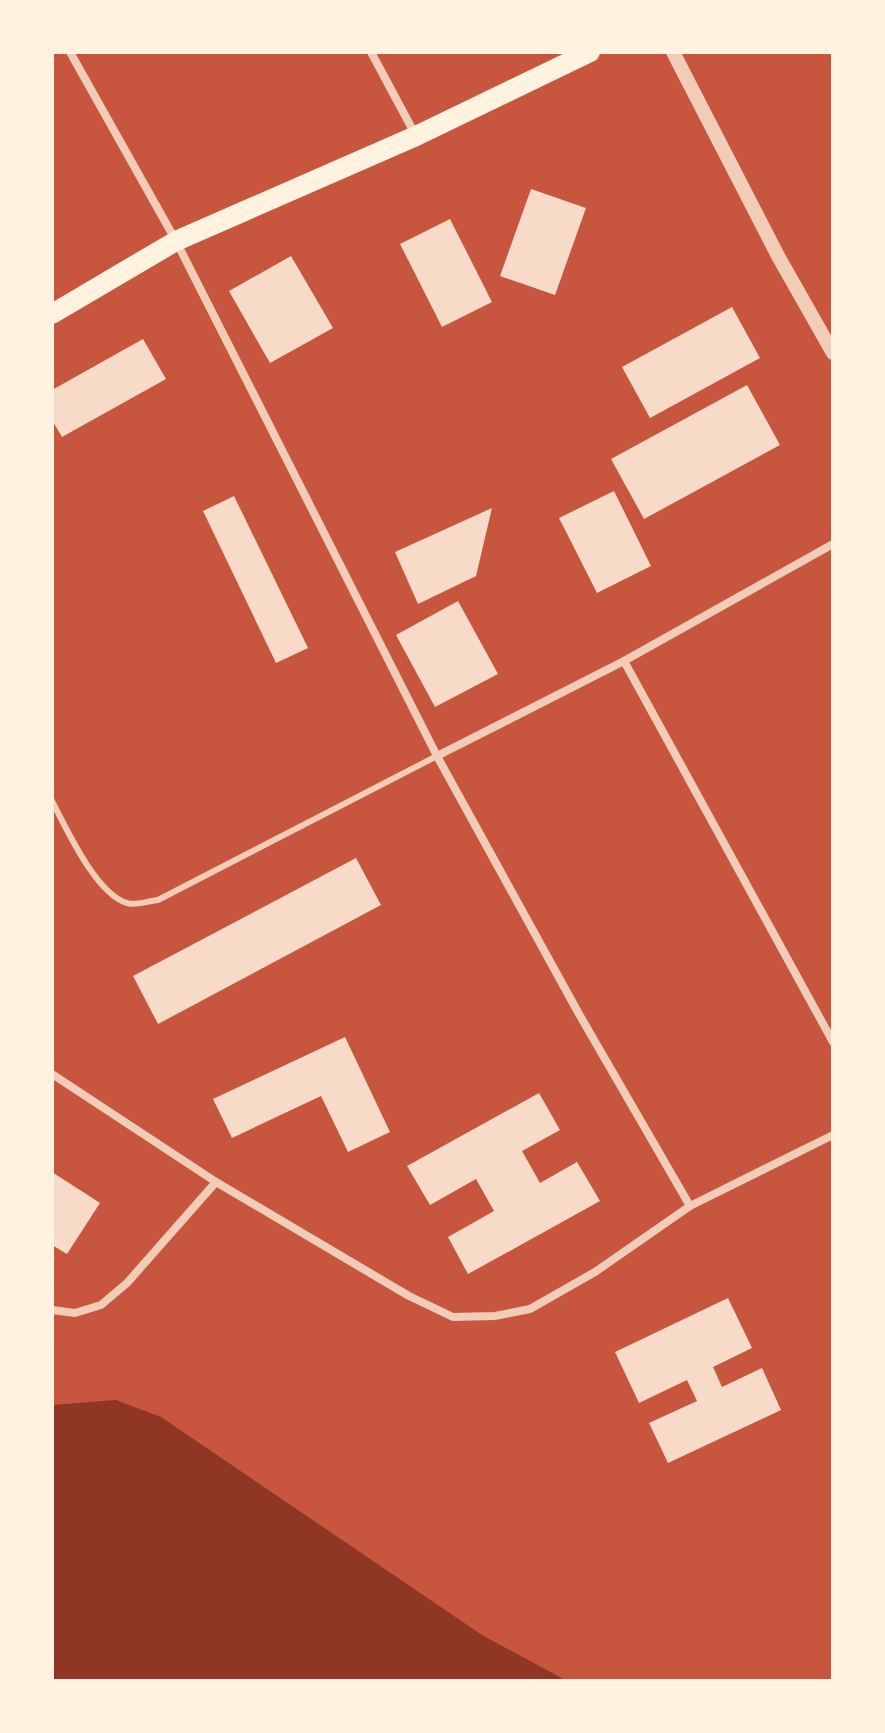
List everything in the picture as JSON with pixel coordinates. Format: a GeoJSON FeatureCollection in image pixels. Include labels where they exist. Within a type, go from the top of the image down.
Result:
{"type":"FeatureCollection","features":[{"type":"Feature","properties":{"kind":"main road"},"geometry":{"type":"LineString","coordinates":[[52,314],[176,241],[416,136],[590,52]]}},
{"type":"Feature","properties":{"kind":"street"},"geometry":{"type":"LineString","coordinates":[[70,52],[176,241],[437,756],[579,1014],[690,1206]]}},
{"type":"Feature","properties":{"kind":"street"},"geometry":{"type":"LineString","coordinates":[[371,52],[416,136]]}},
{"type":"Feature","properties":{"kind":"street"},"geometry":{"type":"LineString","coordinates":[[673,52],[778,256],[833,353]]}},
{"type":"Feature","properties":{"kind":"street"},"geometry":{"type":"LineString","coordinates":[[437,756],[624,661],[833,544]]}},
{"type":"Feature","properties":{"kind":"street"},"geometry":{"type":"LineString","coordinates":[[624,661],[833,1042]]}},
{"type":"Feature","properties":{"kind":"street"},"geometry":{"type":"LineString","coordinates":[[52,1074],[216,1182],[409,1296],[453,1317],[495,1316],[530,1309],[595,1272],[690,1206],[833,1135]]}},
{"type":"Feature","properties":{"kind":"street"},"geometry":{"type":"LineString","coordinates":[[52,1310],[75,1313],[101,1305],[127,1283],[216,1182]]}},
{"type":"Feature","properties":{"kind":"lane"},"geometry":{"type":"LineString","coordinates":[[52,801],[71,837],[107,891],[128,904],[158,900],[437,756]]}},
{"type":"Feature","properties":{"kind":"shaded area"},"geometry":{"type":"Polygon","coordinates":[[[116,1400],[161,1417],[482,1635],[567,1681],[52,1681],[52,1405],[116,1400]]]}},
{"type":"Feature","properties":{"kind":"building"},"geometry":{"type":"Polygon","coordinates":[[[531,189],[586,208],[555,295],[500,276],[531,189]]]}},
{"type":"Feature","properties":{"kind":"building"},"geometry":{"type":"Polygon","coordinates":[[[450,219],[492,302],[442,327],[400,244],[450,219]]]}},
{"type":"Feature","properties":{"kind":"building"},"geometry":{"type":"Polygon","coordinates":[[[291,256],[333,328],[270,363],[229,291],[291,256]]]}},
{"type":"Feature","properties":{"kind":"building"},"geometry":{"type":"Polygon","coordinates":[[[732,307],[760,358],[650,418],[622,367],[732,307]]]}},
{"type":"Feature","properties":{"kind":"building"},"geometry":{"type":"Polygon","coordinates":[[[143,339],[166,379],[62,437],[52,420],[52,390],[143,339]]]}},
{"type":"Feature","properties":{"kind":"building"},"geometry":{"type":"Polygon","coordinates":[[[747,385],[780,445],[644,519],[611,459],[747,385]]]}},
{"type":"Feature","properties":{"kind":"building"},"geometry":{"type":"Polygon","coordinates":[[[614,491],[651,566],[597,593],[559,518],[614,491]]]}},
{"type":"Feature","properties":{"kind":"building"},"geometry":{"type":"Polygon","coordinates":[[[234,496],[308,648],[276,663],[203,511],[234,496]]]}},
{"type":"Feature","properties":{"kind":"building"},"geometry":{"type":"Polygon","coordinates":[[[492,508],[476,576],[418,604],[395,552],[492,508]]]}},
{"type":"Feature","properties":{"kind":"building"},"geometry":{"type":"Polygon","coordinates":[[[458,601],[498,674],[435,707],[396,635],[458,601]]]}},
{"type":"Feature","properties":{"kind":"building"},"geometry":{"type":"Polygon","coordinates":[[[356,858],[381,905],[158,1024],[133,976],[356,858]]]}},
{"type":"Feature","properties":{"kind":"building"},"geometry":{"type":"Polygon","coordinates":[[[345,1037],[390,1132],[348,1152],[321,1096],[232,1138],[213,1099],[345,1037]]]}},
{"type":"Feature","properties":{"kind":"building"},"geometry":{"type":"Polygon","coordinates":[[[539,1093],[560,1130],[522,1151],[540,1183],[577,1162],[600,1201],[468,1274],[448,1237],[494,1211],[476,1179],[430,1205],[407,1166],[539,1093]]]}},
{"type":"Feature","properties":{"kind":"building"},"geometry":{"type":"Polygon","coordinates":[[[52,1172],[100,1203],[67,1254],[52,1245],[52,1172]]]}},
{"type":"Feature","properties":{"kind":"building"},"geometry":{"type":"Polygon","coordinates":[[[728,1298],[752,1348],[713,1367],[722,1387],[762,1368],[781,1410],[668,1463],[649,1423],[697,1401],[687,1380],[639,1403],[615,1352],[728,1298]]]}}]}
